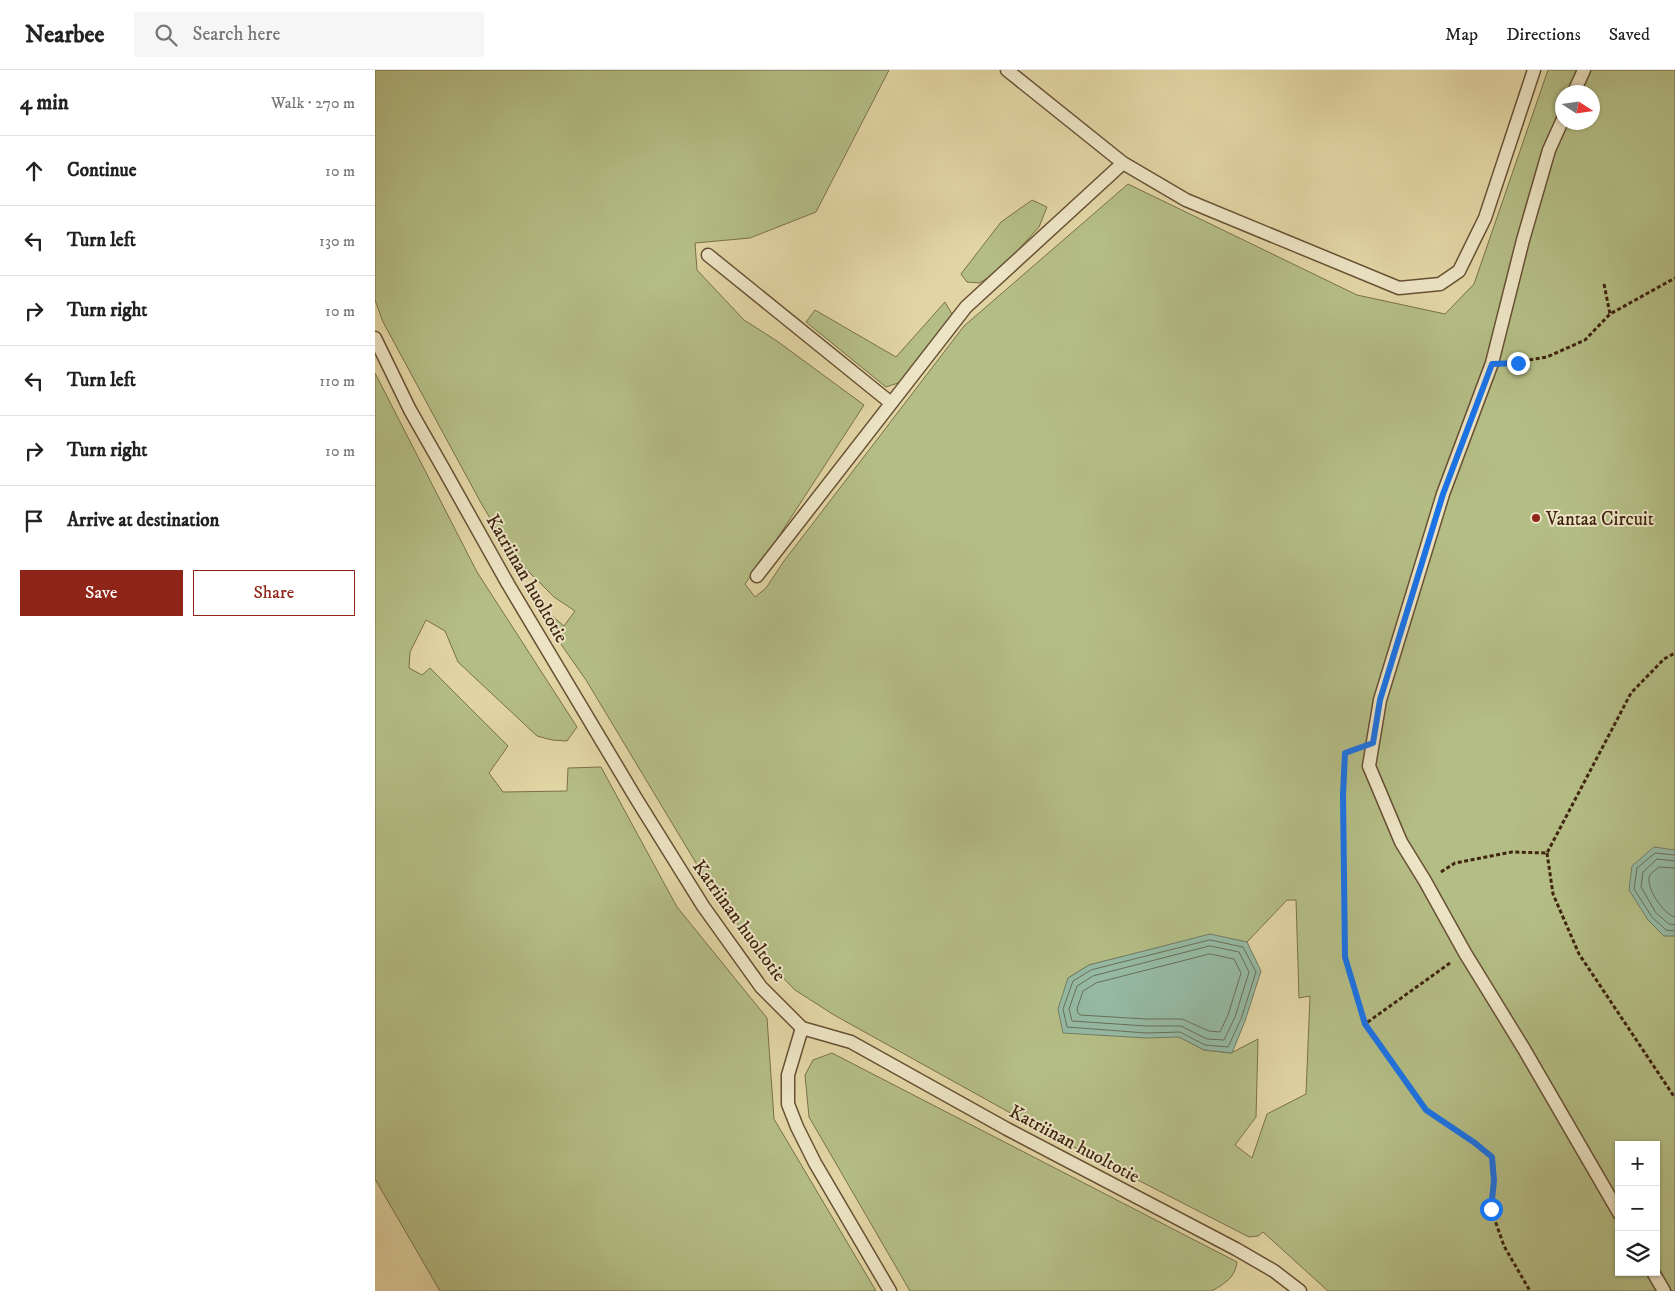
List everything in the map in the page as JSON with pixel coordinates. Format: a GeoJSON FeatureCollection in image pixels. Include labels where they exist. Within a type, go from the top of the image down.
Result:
{"type":"FeatureCollection","features":[{"type":"Feature","properties":{"kind":"lane"},"geometry":{"type":"LineString","coordinates":[[1007,70],[1123,164],[1186,200],[1399,288],[1440,284],[1459,270],[1485,218],[1534,70]]}},
{"type":"Feature","properties":{"kind":"lane"},"geometry":{"type":"LineString","coordinates":[[1577,85],[1584,70]]}},
{"type":"Feature","properties":{"kind":"lane"},"geometry":{"type":"LineString","coordinates":[[1558,130],[1549,150],[1523,240],[1492,364],[1443,494],[1380,700],[1369,766],[1401,842],[1615,1206]]}},
{"type":"Feature","properties":{"kind":"lane"},"geometry":{"type":"LineString","coordinates":[[757,576],[967,307],[1123,164]]}},
{"type":"Feature","properties":{"kind":"lane"},"geometry":{"type":"LineString","coordinates":[[708,255],[891,403]]}},
{"type":"Feature","properties":{"kind":"lane","name":"Katriinan huoltotie"},"geometry":{"type":"LineString","coordinates":[[375,338],[410,410],[508,584],[637,800],[703,906],[761,986],[802,1028],[851,1042],[1007,1129],[1236,1249],[1274,1271],[1300,1291]]}},
{"type":"Feature","properties":{"kind":"lane"},"geometry":{"type":"LineString","coordinates":[[802,1028],[788,1076],[788,1104],[815,1163],[891,1291]]}},
{"type":"Feature","properties":{"kind":"lane"},"geometry":{"type":"LineString","coordinates":[[1655,1276],[1663,1291]]}},
{"type":"Feature","properties":{"kind":"path"},"geometry":{"type":"LineString","coordinates":[[1492,364],[1518,363],[1547,357],[1585,340],[1610,314],[1675,278]]}},
{"type":"Feature","properties":{"kind":"path"},"geometry":{"type":"LineString","coordinates":[[1603,284],[1610,314]]}},
{"type":"Feature","properties":{"kind":"path"},"geometry":{"type":"LineString","coordinates":[[1675,654],[1665,659],[1631,693],[1547,853],[1553,894],[1579,954],[1675,1098]]}},
{"type":"Feature","properties":{"kind":"path"},"geometry":{"type":"LineString","coordinates":[[1373,743],[1345,753],[1343,795],[1345,957],[1365,1024],[1426,1110],[1475,1143],[1492,1157],[1494,1181],[1491,1209],[1504,1246],[1530,1291]]}},
{"type":"Feature","properties":{"kind":"path"},"geometry":{"type":"LineString","coordinates":[[1425,881],[1455,863],[1512,852],[1547,853]]}},
{"type":"Feature","properties":{"kind":"path"},"geometry":{"type":"LineString","coordinates":[[1365,1024],[1465,953]]}},
{"type":"Feature","properties":{"kind":"shaded area"},"geometry":{"type":"Polygon","coordinates":[[[375,70],[889,70],[816,212],[750,238],[695,243],[697,270],[744,320],[777,341],[864,405],[777,539],[745,584],[755,597],[766,588],[784,561],[964,326],[1128,184],[1357,295],[1445,314],[1474,284],[1548,70],[1675,70],[1675,1291],[1328,1291],[1263,1232],[1258,1236],[1249,1237],[1050,1135],[834,1015],[795,990],[753,947],[696,863],[586,680],[549,627],[549,617],[551,615],[564,626],[575,611],[554,597],[512,555],[481,503],[383,322],[375,300],[375,70]],[[1287,900],[1247,942],[1210,935],[1089,965],[1068,978],[1204,1050],[1231,1053],[1258,1039],[1256,1117],[1235,1145],[1252,1158],[1267,1114],[1306,1094],[1310,996],[1299,998],[1296,900],[1287,900]]]}},
{"type":"Feature","properties":{"kind":"shaded area"},"geometry":{"type":"Polygon","coordinates":[[[1032,200],[1047,207],[1039,227],[998,272],[979,283],[967,282],[961,274],[1001,222],[1032,200]]]}},
{"type":"Feature","properties":{"kind":"shaded area"},"geometry":{"type":"Polygon","coordinates":[[[945,302],[952,314],[904,381],[886,387],[806,322],[815,310],[896,357],[945,302]]]}},
{"type":"Feature","properties":{"kind":"shaded area"},"geometry":{"type":"Polygon","coordinates":[[[375,373],[477,572],[577,727],[567,741],[537,736],[458,662],[445,631],[426,620],[410,652],[409,668],[422,675],[430,668],[508,746],[489,773],[503,792],[567,791],[568,768],[601,767],[677,907],[767,1018],[774,1119],[876,1291],[440,1291],[375,1179],[375,373]]]}},
{"type":"Feature","properties":{"kind":"shaded area"},"geometry":{"type":"Polygon","coordinates":[[[832,1053],[1237,1262],[1232,1276],[1212,1291],[910,1291],[809,1117],[805,1075],[813,1060],[832,1053]]]}},
{"type":"Feature","properties":{"kind":"water"},"geometry":{"type":"Polygon","coordinates":[[[1654,847],[1675,850],[1675,936],[1664,936],[1648,920],[1629,890],[1632,866],[1654,847]]]}},
{"type":"Feature","properties":{"kind":"water"},"geometry":{"type":"Polygon","coordinates":[[[1210,934],[1247,942],[1261,971],[1245,1021],[1232,1053],[1204,1050],[1179,1037],[1146,1038],[1063,1033],[1058,1009],[1068,978],[1089,965],[1210,934]]]}},
{"type":"Feature","properties":{"kind":"place","name":"Vantaa Circuit"},"geometry":{"type":"Point","coordinates":[1536,518]}},
{"type":"Feature","properties":{"kind":"route"},"geometry":{"type":"LineString","coordinates":[[1491,1209],[1494,1181],[1492,1157],[1475,1143],[1426,1110],[1365,1024],[1345,957],[1343,795],[1345,753],[1373,743],[1380,700],[1443,494],[1492,364],[1518,363]]}}]}
